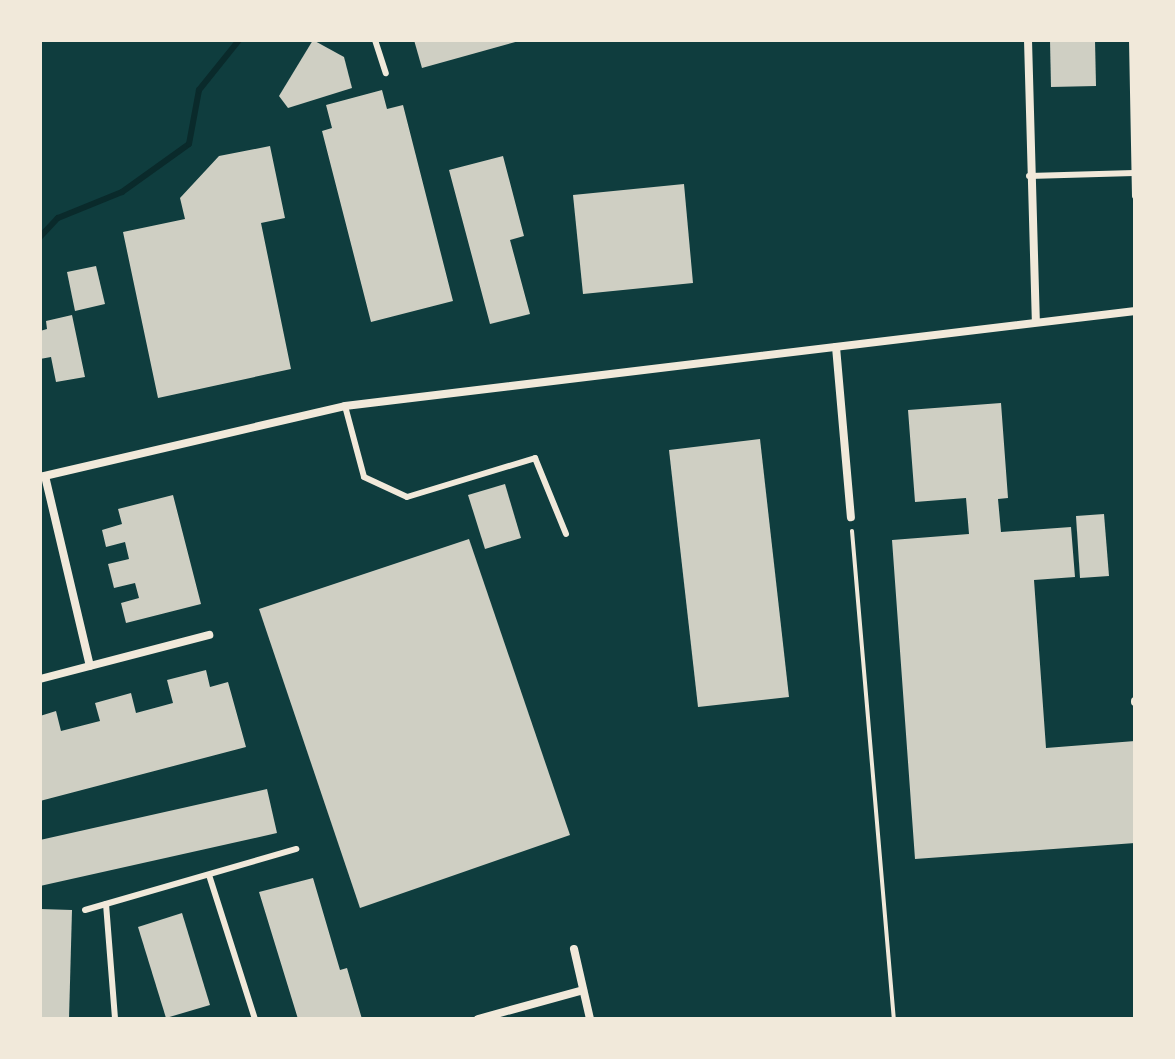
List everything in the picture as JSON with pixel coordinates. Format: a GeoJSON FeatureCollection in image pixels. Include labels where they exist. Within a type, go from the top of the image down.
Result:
{"type":"FeatureCollection","features":[{"type":"Feature","properties":{"kind":"street"},"geometry":{"type":"LineString","coordinates":[[1028,40],[1029,176],[1036,322]]}},
{"type":"Feature","properties":{"kind":"street"},"geometry":{"type":"LineString","coordinates":[[90,666],[42,477],[345,406],[1135,311]]}},
{"type":"Feature","properties":{"kind":"street"},"geometry":{"type":"LineString","coordinates":[[836,347],[851,517]]}},
{"type":"Feature","properties":{"kind":"street"},"geometry":{"type":"LineString","coordinates":[[40,679],[209,635]]}},
{"type":"Feature","properties":{"kind":"street"},"geometry":{"type":"LineString","coordinates":[[574,949],[590,1019]]}},
{"type":"Feature","properties":{"kind":"street"},"geometry":{"type":"LineString","coordinates":[[478,1019],[583,990]]}},
{"type":"Feature","properties":{"kind":"lane"},"geometry":{"type":"LineString","coordinates":[[375,40],[386,73]]}},
{"type":"Feature","properties":{"kind":"lane"},"geometry":{"type":"LineString","coordinates":[[1132,40],[1135,196]]}},
{"type":"Feature","properties":{"kind":"lane"},"geometry":{"type":"LineString","coordinates":[[1029,176],[1134,173]]}},
{"type":"Feature","properties":{"kind":"lane"},"geometry":{"type":"LineString","coordinates":[[345,406],[364,477],[407,497],[535,458],[566,534]]}},
{"type":"Feature","properties":{"kind":"lane"},"geometry":{"type":"LineString","coordinates":[[85,910],[296,849]]}},
{"type":"Feature","properties":{"kind":"lane"},"geometry":{"type":"LineString","coordinates":[[209,875],[255,1019]]}},
{"type":"Feature","properties":{"kind":"lane"},"geometry":{"type":"LineString","coordinates":[[106,904],[115,1019]]}},
{"type":"Feature","properties":{"kind":"path"},"geometry":{"type":"LineString","coordinates":[[851,517],[894,1019]]}},
{"type":"Feature","properties":{"kind":"building"},"geometry":{"type":"Polygon","coordinates":[[[313,40],[344,57],[352,88],[288,108],[279,96],[313,40]]]}},
{"type":"Feature","properties":{"kind":"building"},"geometry":{"type":"Polygon","coordinates":[[[414,40],[519,40],[519,41],[422,68],[414,40]]]}},
{"type":"Feature","properties":{"kind":"building"},"geometry":{"type":"Polygon","coordinates":[[[1050,40],[1095,40],[1096,86],[1051,87],[1050,40]]]}},
{"type":"Feature","properties":{"kind":"building"},"geometry":{"type":"Polygon","coordinates":[[[382,90],[387,109],[403,105],[453,301],[371,322],[322,131],[332,128],[326,105],[382,90]]]}},
{"type":"Feature","properties":{"kind":"building"},"geometry":{"type":"Polygon","coordinates":[[[270,146],[285,218],[261,223],[291,369],[158,398],[123,232],[185,219],[180,198],[219,156],[270,146]]]}},
{"type":"Feature","properties":{"kind":"building"},"geometry":{"type":"Polygon","coordinates":[[[503,156],[524,236],[510,240],[530,314],[490,324],[449,170],[503,156]]]}},
{"type":"Feature","properties":{"kind":"building"},"geometry":{"type":"Polygon","coordinates":[[[684,184],[693,283],[583,294],[573,195],[684,184]]]}},
{"type":"Feature","properties":{"kind":"building"},"geometry":{"type":"Polygon","coordinates":[[[96,266],[105,304],[75,311],[67,272],[96,266]]]}},
{"type":"Feature","properties":{"kind":"building"},"geometry":{"type":"Polygon","coordinates":[[[72,315],[85,377],[56,382],[51,357],[40,359],[40,331],[47,329],[46,321],[72,315]]]}},
{"type":"Feature","properties":{"kind":"building"},"geometry":{"type":"Polygon","coordinates":[[[1001,403],[1008,498],[998,499],[1001,532],[1071,527],[1075,577],[1034,580],[1046,748],[1135,741],[1135,843],[915,859],[892,540],[969,534],[966,498],[915,502],[908,410],[1001,403]]]}},
{"type":"Feature","properties":{"kind":"building"},"geometry":{"type":"Polygon","coordinates":[[[760,439],[789,697],[698,707],[669,450],[760,439]]]}},
{"type":"Feature","properties":{"kind":"building"},"geometry":{"type":"Polygon","coordinates":[[[505,484],[521,538],[485,549],[468,495],[505,484]]]}},
{"type":"Feature","properties":{"kind":"building"},"geometry":{"type":"Polygon","coordinates":[[[173,495],[201,604],[126,623],[121,603],[139,598],[135,583],[114,588],[108,564],[129,559],[125,542],[106,547],[102,530],[122,524],[118,509],[173,495]]]}},
{"type":"Feature","properties":{"kind":"building"},"geometry":{"type":"Polygon","coordinates":[[[1104,514],[1109,576],[1080,578],[1076,516],[1104,514]]]}},
{"type":"Feature","properties":{"kind":"building"},"geometry":{"type":"Polygon","coordinates":[[[469,539],[570,835],[360,908],[259,609],[469,539]]]}},
{"type":"Feature","properties":{"kind":"building"},"geometry":{"type":"Polygon","coordinates":[[[206,670],[210,687],[228,682],[246,747],[40,801],[40,716],[56,711],[61,731],[100,721],[95,703],[131,693],[136,713],[173,703],[167,680],[206,670]]]}},
{"type":"Feature","properties":{"kind":"building"},"geometry":{"type":"Polygon","coordinates":[[[267,789],[277,833],[40,886],[40,840],[267,789]]]}},
{"type":"Feature","properties":{"kind":"building"},"geometry":{"type":"Polygon","coordinates":[[[313,878],[340,970],[347,968],[362,1019],[298,1019],[259,892],[313,878]]]}},
{"type":"Feature","properties":{"kind":"building"},"geometry":{"type":"Polygon","coordinates":[[[40,909],[72,910],[69,1019],[40,1019],[40,909]]]}},
{"type":"Feature","properties":{"kind":"building"},"geometry":{"type":"Polygon","coordinates":[[[182,913],[210,1005],[166,1018],[138,927],[182,913]]]}},
{"type":"Feature","properties":{"kind":"waterway"},"geometry":{"type":"LineString","coordinates":[[40,237],[58,218],[122,192],[189,144],[199,90],[239,40]]}}]}
